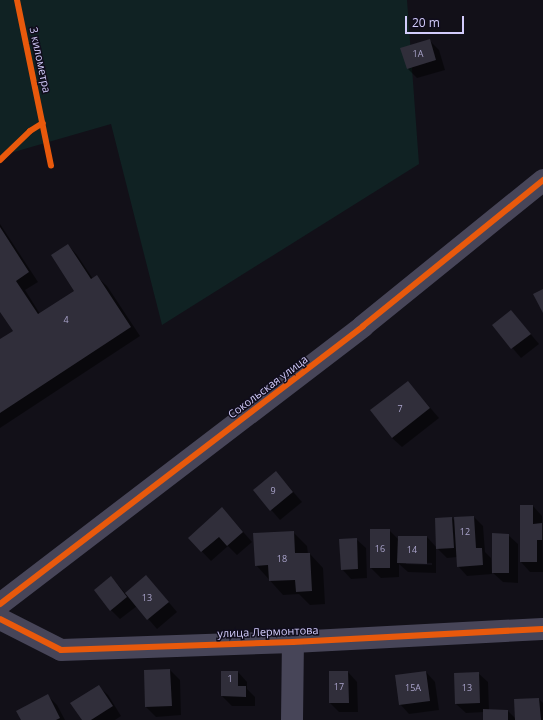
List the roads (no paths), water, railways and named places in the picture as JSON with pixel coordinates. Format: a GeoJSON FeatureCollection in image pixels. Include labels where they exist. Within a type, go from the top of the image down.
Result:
{"type":"FeatureCollection","features":[{"type":"Feature","properties":{"kind":"street","name":"Сокольская улица"},"geometry":{"type":"LineString","coordinates":[[0,604],[363,326],[543,180]]}},
{"type":"Feature","properties":{"kind":"street","name":"улица Лермонтова"},"geometry":{"type":"LineString","coordinates":[[0,620],[61,650],[293,642],[543,629]]}},
{"type":"Feature","properties":{"kind":"street"},"geometry":{"type":"LineString","coordinates":[[292,720],[293,642]]}}]}
